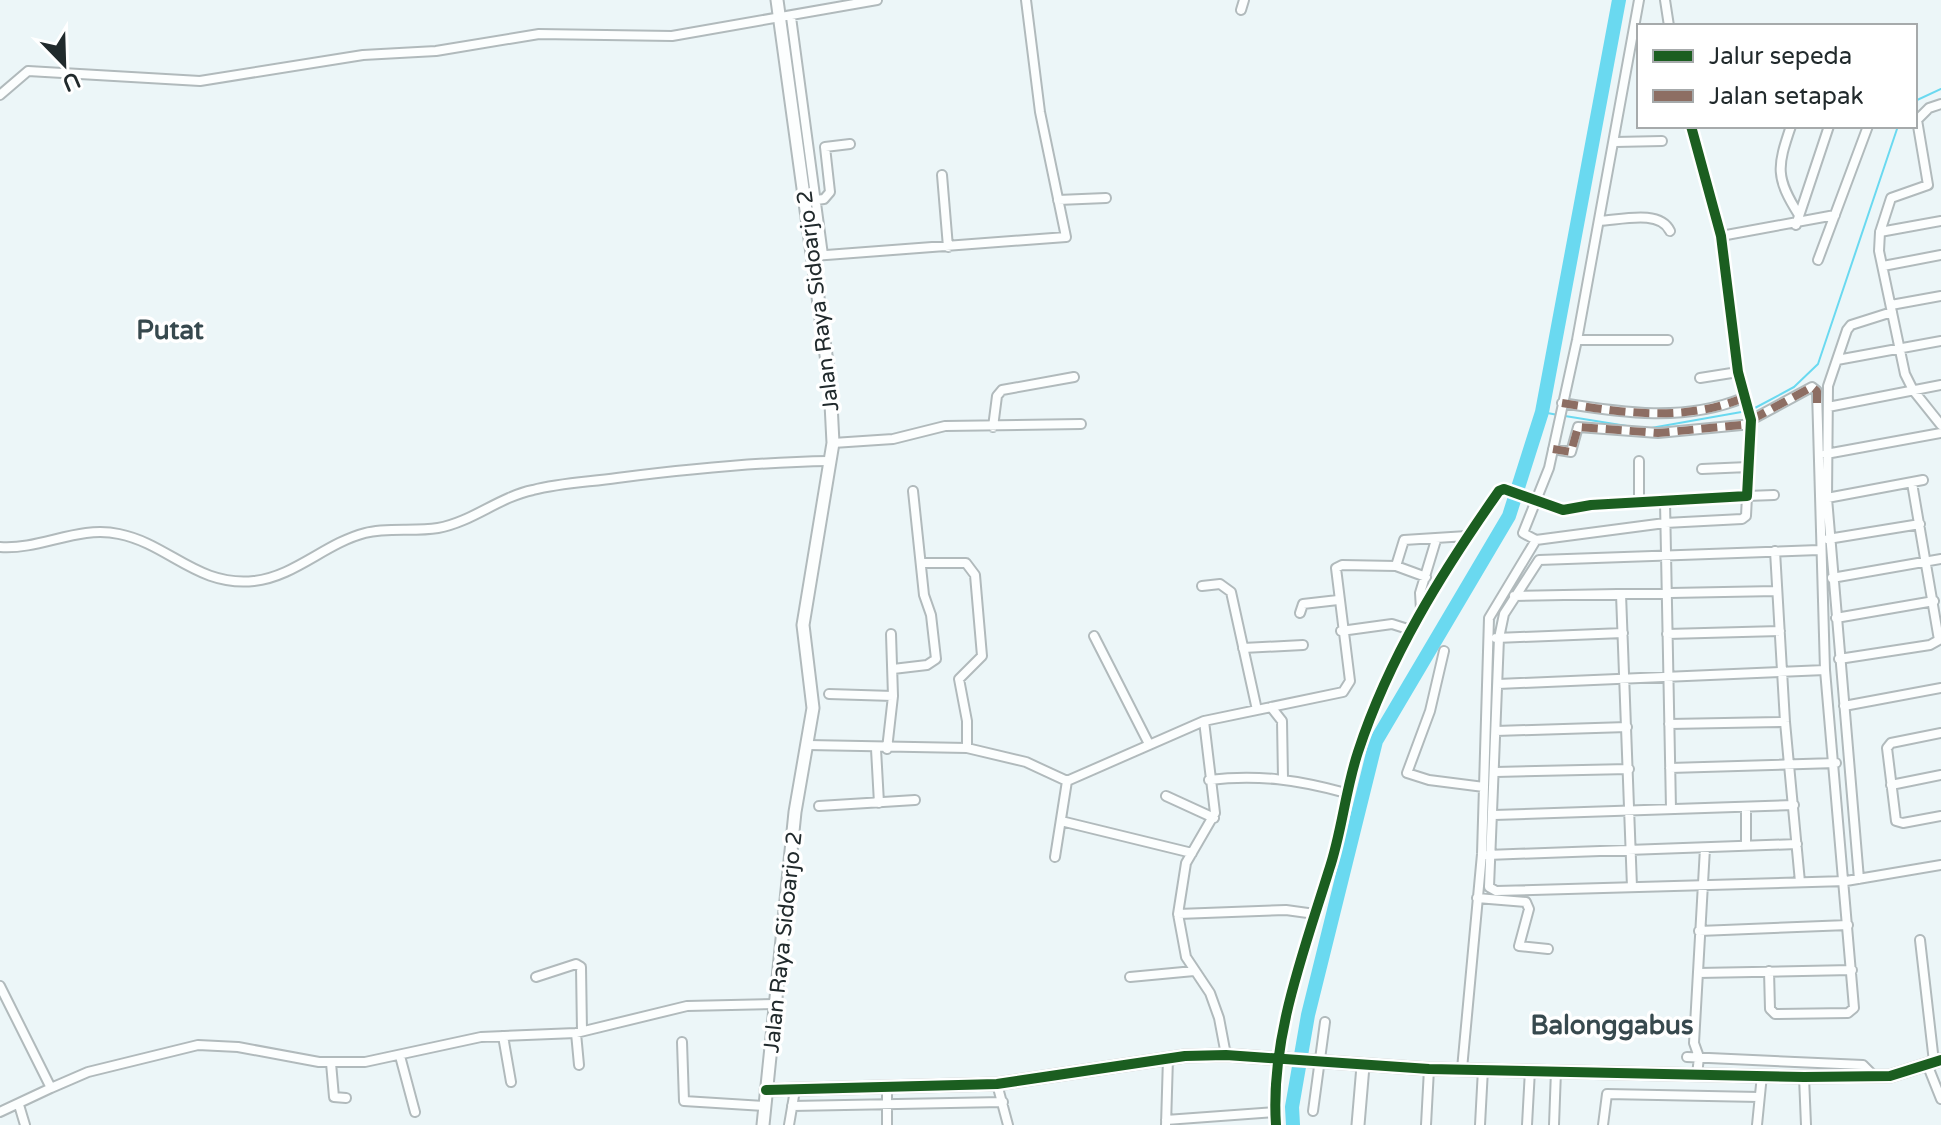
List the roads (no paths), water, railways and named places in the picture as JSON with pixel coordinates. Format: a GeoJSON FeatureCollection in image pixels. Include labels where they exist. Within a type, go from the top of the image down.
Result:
{"type":"FeatureCollection","features":[{"type":"Feature","properties":{"kind":"street","name":"Jalan Raya Sidoarjo 2"},"geometry":{"type":"LineString","coordinates":[[763,1125],[765,1106],[772,1090],[776,1004],[795,812],[813,746],[813,708],[804,640],[804,611],[829,461],[837,443],[819,255],[785,18],[777,0]]}},
{"type":"Feature","properties":{"kind":"street"},"geometry":{"type":"LineString","coordinates":[[0,95],[28,71],[200,81],[363,55],[436,51],[539,34],[672,36],[877,0]]}},
{"type":"Feature","properties":{"kind":"street"},"geometry":{"type":"LineString","coordinates":[[785,18],[816,200],[819,255],[1062,240],[1067,233],[1040,112],[1026,0]]}},
{"type":"Feature","properties":{"kind":"street"},"geometry":{"type":"LineString","coordinates":[[1639,0],[1577,340],[1553,449],[1523,533],[1536,540],[1665,523],[1744,519],[1751,420],[1738,372],[1721,236],[1692,128]]}},
{"type":"Feature","properties":{"kind":"street"},"geometry":{"type":"LineString","coordinates":[[1665,0],[1669,24]]}},
{"type":"Feature","properties":{"kind":"street"},"geometry":{"type":"LineString","coordinates":[[1941,104],[1929,108],[1917,120],[1928,185],[1891,198],[1880,232],[1883,266],[1900,349],[1913,390],[1941,425]]}},
{"type":"Feature","properties":{"kind":"street"},"geometry":{"type":"LineString","coordinates":[[1618,127],[1633,140]]}},
{"type":"Feature","properties":{"kind":"street"},"geometry":{"type":"LineString","coordinates":[[1790,128],[1778,170],[1785,193],[1799,215]]}},
{"type":"Feature","properties":{"kind":"street"},"geometry":{"type":"LineString","coordinates":[[1796,225],[1828,128]]}},
{"type":"Feature","properties":{"kind":"street"},"geometry":{"type":"LineString","coordinates":[[1818,260],[1867,128]]}},
{"type":"Feature","properties":{"kind":"street"},"geometry":{"type":"LineString","coordinates":[[1615,142],[1662,141]]}},
{"type":"Feature","properties":{"kind":"street"},"geometry":{"type":"LineString","coordinates":[[816,200],[824,199],[830,192],[825,147],[850,144]]}},
{"type":"Feature","properties":{"kind":"street"},"geometry":{"type":"LineString","coordinates":[[942,175],[948,247]]}},
{"type":"Feature","properties":{"kind":"street"},"geometry":{"type":"LineString","coordinates":[[1058,200],[1106,198]]}},
{"type":"Feature","properties":{"kind":"street"},"geometry":{"type":"LineString","coordinates":[[1721,236],[1796,225],[1835,215]]}},
{"type":"Feature","properties":{"kind":"street"},"geometry":{"type":"LineString","coordinates":[[1599,221],[1657,218],[1666,222],[1670,231]]}},
{"type":"Feature","properties":{"kind":"street"},"geometry":{"type":"LineString","coordinates":[[1880,232],[1941,221]]}},
{"type":"Feature","properties":{"kind":"street"},"geometry":{"type":"LineString","coordinates":[[1883,266],[1941,255]]}},
{"type":"Feature","properties":{"kind":"street"},"geometry":{"type":"LineString","coordinates":[[1859,879],[1828,539],[1828,386],[1851,325],[1892,309],[1941,296]]}},
{"type":"Feature","properties":{"kind":"street"},"geometry":{"type":"LineString","coordinates":[[1577,340],[1668,340]]}},
{"type":"Feature","properties":{"kind":"street"},"geometry":{"type":"LineString","coordinates":[[1837,360],[1941,341]]}},
{"type":"Feature","properties":{"kind":"street"},"geometry":{"type":"LineString","coordinates":[[1700,378],[1738,372]]}},
{"type":"Feature","properties":{"kind":"street"},"geometry":{"type":"LineString","coordinates":[[993,427],[997,396],[1002,390],[1074,377]]}},
{"type":"Feature","properties":{"kind":"street"},"geometry":{"type":"LineString","coordinates":[[1828,407],[1941,385]]}},
{"type":"Feature","properties":{"kind":"street"},"geometry":{"type":"LineString","coordinates":[[1553,449],[1571,452],[1578,427],[1658,433],[1751,420],[1812,387],[1817,391],[1819,550],[1825,670],[1846,881],[1852,1012],[1775,1014],[1770,1009],[1769,971]]}},
{"type":"Feature","properties":{"kind":"street"},"geometry":{"type":"LineString","coordinates":[[1562,406],[1658,414],[1713,409],[1744,399]]}},
{"type":"Feature","properties":{"kind":"street"},"geometry":{"type":"LineString","coordinates":[[837,443],[893,439],[945,426],[1081,424]]}},
{"type":"Feature","properties":{"kind":"street"},"geometry":{"type":"LineString","coordinates":[[1826,454],[1941,433]]}},
{"type":"Feature","properties":{"kind":"street"},"geometry":{"type":"LineString","coordinates":[[0,547],[27,546],[82,532],[119,533],[144,541],[200,573],[251,582],[268,579],[353,536],[451,524],[532,490],[719,465],[829,461]]}},
{"type":"Feature","properties":{"kind":"street"},"geometry":{"type":"LineString","coordinates":[[1639,461],[1639,503]]}},
{"type":"Feature","properties":{"kind":"street"},"geometry":{"type":"LineString","coordinates":[[1702,469],[1748,467]]}},
{"type":"Feature","properties":{"kind":"street"},"geometry":{"type":"LineString","coordinates":[[1827,498],[1923,480]]}},
{"type":"Feature","properties":{"kind":"street"},"geometry":{"type":"LineString","coordinates":[[1839,659],[1936,643],[1940,636],[1912,483]]}},
{"type":"Feature","properties":{"kind":"street"},"geometry":{"type":"LineString","coordinates":[[1276,1125],[1275,1112],[1291,996],[1334,857],[1346,793],[1378,698],[1421,610],[1467,536],[1504,489],[1568,510],[1591,505],[1774,495]]}},
{"type":"Feature","properties":{"kind":"street"},"geometry":{"type":"LineString","coordinates":[[893,669],[927,665],[936,659],[913,491]]}},
{"type":"Feature","properties":{"kind":"street"},"geometry":{"type":"LineString","coordinates":[[1665,502],[1671,809]]}},
{"type":"Feature","properties":{"kind":"street"},"geometry":{"type":"LineString","coordinates":[[1828,539],[1920,524]]}},
{"type":"Feature","properties":{"kind":"street"},"geometry":{"type":"LineString","coordinates":[[1396,566],[1403,541],[1467,536]]}},
{"type":"Feature","properties":{"kind":"street"},"geometry":{"type":"LineString","coordinates":[[1421,610],[1420,593],[1436,540]]}},
{"type":"Feature","properties":{"kind":"street"},"geometry":{"type":"LineString","coordinates":[[1462,1069],[1477,898],[1494,815],[1498,684],[1491,612],[1536,540]]}},
{"type":"Feature","properties":{"kind":"street"},"geometry":{"type":"LineString","coordinates":[[1528,555],[1539,560],[1819,550]]}},
{"type":"Feature","properties":{"kind":"street"},"geometry":{"type":"LineString","coordinates":[[1775,551],[1785,722],[1800,882]]}},
{"type":"Feature","properties":{"kind":"street"},"geometry":{"type":"LineString","coordinates":[[1832,578],[1941,559]]}},
{"type":"Feature","properties":{"kind":"street"},"geometry":{"type":"LineString","coordinates":[[1539,560],[1514,596],[1494,638],[1484,787],[1492,890],[1846,881],[1941,865]]}},
{"type":"Feature","properties":{"kind":"street"},"geometry":{"type":"LineString","coordinates":[[921,563],[966,563],[975,575],[982,656],[959,679],[967,721],[967,748]]}},
{"type":"Feature","properties":{"kind":"street"},"geometry":{"type":"LineString","coordinates":[[813,746],[887,749],[925,745],[967,748],[1026,762],[1067,781],[1204,721],[1343,692],[1350,681],[1335,572],[1340,565],[1396,566],[1426,577]]}},
{"type":"Feature","properties":{"kind":"street"},"geometry":{"type":"LineString","coordinates":[[1202,586],[1220,584],[1231,592],[1257,710]]}},
{"type":"Feature","properties":{"kind":"street"},"geometry":{"type":"LineString","coordinates":[[1514,596],[1777,591]]}},
{"type":"Feature","properties":{"kind":"street"},"geometry":{"type":"LineString","coordinates":[[1621,594],[1632,887]]}},
{"type":"Feature","properties":{"kind":"street"},"geometry":{"type":"LineString","coordinates":[[1300,613],[1303,604],[1338,600]]}},
{"type":"Feature","properties":{"kind":"street"},"geometry":{"type":"LineString","coordinates":[[1836,618],[1934,601]]}},
{"type":"Feature","properties":{"kind":"street"},"geometry":{"type":"LineString","coordinates":[[1341,631],[1392,624],[1411,630]]}},
{"type":"Feature","properties":{"kind":"street"},"geometry":{"type":"LineString","coordinates":[[1667,634],[1780,631]]}},
{"type":"Feature","properties":{"kind":"street"},"geometry":{"type":"LineString","coordinates":[[1494,638],[1623,633]]}},
{"type":"Feature","properties":{"kind":"street"},"geometry":{"type":"LineString","coordinates":[[887,749],[893,696],[891,634]]}},
{"type":"Feature","properties":{"kind":"street"},"geometry":{"type":"LineString","coordinates":[[1094,636],[1149,744]]}},
{"type":"Feature","properties":{"kind":"street"},"geometry":{"type":"LineString","coordinates":[[1243,648],[1303,645]]}},
{"type":"Feature","properties":{"kind":"street"},"geometry":{"type":"LineString","coordinates":[[1444,651],[1430,711],[1407,773],[1429,780],[1484,787]]}},
{"type":"Feature","properties":{"kind":"street"},"geometry":{"type":"LineString","coordinates":[[1498,684],[1825,670]]}},
{"type":"Feature","properties":{"kind":"street"},"geometry":{"type":"LineString","coordinates":[[1844,706],[1941,688]]}},
{"type":"Feature","properties":{"kind":"street"},"geometry":{"type":"LineString","coordinates":[[829,694],[893,696]]}},
{"type":"Feature","properties":{"kind":"street"},"geometry":{"type":"LineString","coordinates":[[1271,707],[1282,721],[1283,778]]}},
{"type":"Feature","properties":{"kind":"street"},"geometry":{"type":"LineString","coordinates":[[1204,721],[1214,816],[1192,853],[1181,881],[1178,914],[1186,957],[1210,993],[1219,1018],[1226,1055]]}},
{"type":"Feature","properties":{"kind":"street"},"geometry":{"type":"LineString","coordinates":[[1669,724],[1785,722]]}},
{"type":"Feature","properties":{"kind":"street"},"geometry":{"type":"LineString","coordinates":[[1486,733],[1627,727]]}},
{"type":"Feature","properties":{"kind":"street"},"geometry":{"type":"LineString","coordinates":[[1941,733],[1888,745],[1891,785],[1899,823],[1941,816]]}},
{"type":"Feature","properties":{"kind":"street"},"geometry":{"type":"LineString","coordinates":[[876,749],[879,803]]}},
{"type":"Feature","properties":{"kind":"street"},"geometry":{"type":"LineString","coordinates":[[1670,768],[1836,763]]}},
{"type":"Feature","properties":{"kind":"street"},"geometry":{"type":"LineString","coordinates":[[1496,772],[1629,769]]}},
{"type":"Feature","properties":{"kind":"street"},"geometry":{"type":"LineString","coordinates":[[1209,780],[1251,775],[1283,778],[1346,793]]}},
{"type":"Feature","properties":{"kind":"street"},"geometry":{"type":"LineString","coordinates":[[1891,785],[1941,775]]}},
{"type":"Feature","properties":{"kind":"street"},"geometry":{"type":"LineString","coordinates":[[1055,857],[1067,781]]}},
{"type":"Feature","properties":{"kind":"street"},"geometry":{"type":"LineString","coordinates":[[1166,796],[1214,816]]}},
{"type":"Feature","properties":{"kind":"street"},"geometry":{"type":"LineString","coordinates":[[819,806],[915,800]]}},
{"type":"Feature","properties":{"kind":"street"},"geometry":{"type":"LineString","coordinates":[[1494,815],[1794,805]]}},
{"type":"Feature","properties":{"kind":"street"},"geometry":{"type":"LineString","coordinates":[[1746,807],[1746,844]]}},
{"type":"Feature","properties":{"kind":"street"},"geometry":{"type":"LineString","coordinates":[[1061,821],[1192,853]]}},
{"type":"Feature","properties":{"kind":"street"},"geometry":{"type":"LineString","coordinates":[[1487,855],[1797,844]]}},
{"type":"Feature","properties":{"kind":"street"},"geometry":{"type":"LineString","coordinates":[[1692,1074],[1699,1057],[1694,1043],[1705,848]]}},
{"type":"Feature","properties":{"kind":"street"},"geometry":{"type":"LineString","coordinates":[[1477,898],[1526,902],[1529,909],[1519,946],[1548,949]]}},
{"type":"Feature","properties":{"kind":"street"},"geometry":{"type":"LineString","coordinates":[[1178,914],[1286,910],[1315,914]]}},
{"type":"Feature","properties":{"kind":"street"},"geometry":{"type":"LineString","coordinates":[[1699,931],[1848,925]]}},
{"type":"Feature","properties":{"kind":"street"},"geometry":{"type":"LineString","coordinates":[[1920,940],[1941,1099]]}},
{"type":"Feature","properties":{"kind":"street"},"geometry":{"type":"LineString","coordinates":[[536,977],[576,964],[581,967],[579,1065]]}},
{"type":"Feature","properties":{"kind":"street"},"geometry":{"type":"LineString","coordinates":[[1698,973],[1852,970]]}},
{"type":"Feature","properties":{"kind":"street"},"geometry":{"type":"LineString","coordinates":[[1130,977],[1194,971]]}},
{"type":"Feature","properties":{"kind":"street"},"geometry":{"type":"LineString","coordinates":[[0,986],[51,1088]]}},
{"type":"Feature","properties":{"kind":"street"},"geometry":{"type":"LineString","coordinates":[[0,1112],[88,1072],[198,1045],[238,1047],[331,1063],[365,1062],[503,1036],[579,1032],[687,1006],[776,1004]]}},
{"type":"Feature","properties":{"kind":"street"},"geometry":{"type":"LineString","coordinates":[[1313,1111],[1325,1022]]}},
{"type":"Feature","properties":{"kind":"street"},"geometry":{"type":"LineString","coordinates":[[503,1036],[511,1082]]}},
{"type":"Feature","properties":{"kind":"street"},"geometry":{"type":"LineString","coordinates":[[682,1042],[684,1101],[765,1106]]}},
{"type":"Feature","properties":{"kind":"street"},"geometry":{"type":"LineString","coordinates":[[1692,1074],[1687,1057],[1694,1043]]}},
{"type":"Feature","properties":{"kind":"street"},"geometry":{"type":"LineString","coordinates":[[772,1090],[997,1084],[1168,1058],[1226,1055],[1429,1069],[1804,1077],[1875,1077],[1934,1062]]}},
{"type":"Feature","properties":{"kind":"street"},"geometry":{"type":"LineString","coordinates":[[400,1056],[415,1112]]}},
{"type":"Feature","properties":{"kind":"street"},"geometry":{"type":"LineString","coordinates":[[1687,1057],[1863,1065],[1875,1077]]}},
{"type":"Feature","properties":{"kind":"street"},"geometry":{"type":"LineString","coordinates":[[1168,1058],[1166,1123],[1275,1112]]}},
{"type":"Feature","properties":{"kind":"street"},"geometry":{"type":"LineString","coordinates":[[331,1063],[334,1097],[346,1098]]}},
{"type":"Feature","properties":{"kind":"street"},"geometry":{"type":"LineString","coordinates":[[1358,1125],[1363,1066]]}},
{"type":"Feature","properties":{"kind":"street"},"geometry":{"type":"LineString","coordinates":[[1426,1125],[1429,1069]]}},
{"type":"Feature","properties":{"kind":"street"},"geometry":{"type":"LineString","coordinates":[[1480,1125],[1483,1069]]}},
{"type":"Feature","properties":{"kind":"street"},"geometry":{"type":"LineString","coordinates":[[1527,1125],[1530,1070]]}},
{"type":"Feature","properties":{"kind":"street"},"geometry":{"type":"LineString","coordinates":[[1554,1125],[1556,1071]]}},
{"type":"Feature","properties":{"kind":"street"},"geometry":{"type":"LineString","coordinates":[[1757,1125],[1762,1075]]}},
{"type":"Feature","properties":{"kind":"street"},"geometry":{"type":"LineString","coordinates":[[1804,1077],[1806,1125]]}},
{"type":"Feature","properties":{"kind":"street"},"geometry":{"type":"LineString","coordinates":[[997,1084],[1008,1125]]}},
{"type":"Feature","properties":{"kind":"street"},"geometry":{"type":"LineString","coordinates":[[887,1089],[887,1125]]}},
{"type":"Feature","properties":{"kind":"street"},"geometry":{"type":"LineString","coordinates":[[789,1125],[795,1090]]}},
{"type":"Feature","properties":{"kind":"street"},"geometry":{"type":"LineString","coordinates":[[1603,1125],[1607,1094],[1759,1097]]}},
{"type":"Feature","properties":{"kind":"street"},"geometry":{"type":"LineString","coordinates":[[792,1106],[1003,1102]]}},
{"type":"Feature","properties":{"kind":"street"},"geometry":{"type":"LineString","coordinates":[[19,1105],[25,1125]]}},
{"type":"Feature","properties":{"kind":"waterway"},"geometry":{"type":"LineString","coordinates":[[1293,1125],[1292,1107],[1308,1015],[1376,741],[1509,516],[1542,412],[1619,0]]}},
{"type":"Feature","properties":{"kind":"waterway"},"geometry":{"type":"LineString","coordinates":[[1917,100],[1941,89]]}},
{"type":"Feature","properties":{"kind":"waterway"},"geometry":{"type":"LineString","coordinates":[[1753,409],[1794,387],[1818,364],[1897,128]]}},
{"type":"Feature","properties":{"kind":"waterway"},"geometry":{"type":"LineString","coordinates":[[1651,428],[1747,411]]}},
{"type":"Feature","properties":{"kind":"waterway"},"geometry":{"type":"LineString","coordinates":[[1542,412],[1558,415]]}},
{"type":"Feature","properties":{"kind":"waterway"},"geometry":{"type":"LineString","coordinates":[[1565,416],[1633,427]]}},
{"type":"Feature","properties":{"kind":"district","name":"Putat"},"geometry":{"type":"Point","coordinates":[170,330]}},
{"type":"Feature","properties":{"kind":"district","name":"Balonggabus"},"geometry":{"type":"Point","coordinates":[1612,1025]}}]}
